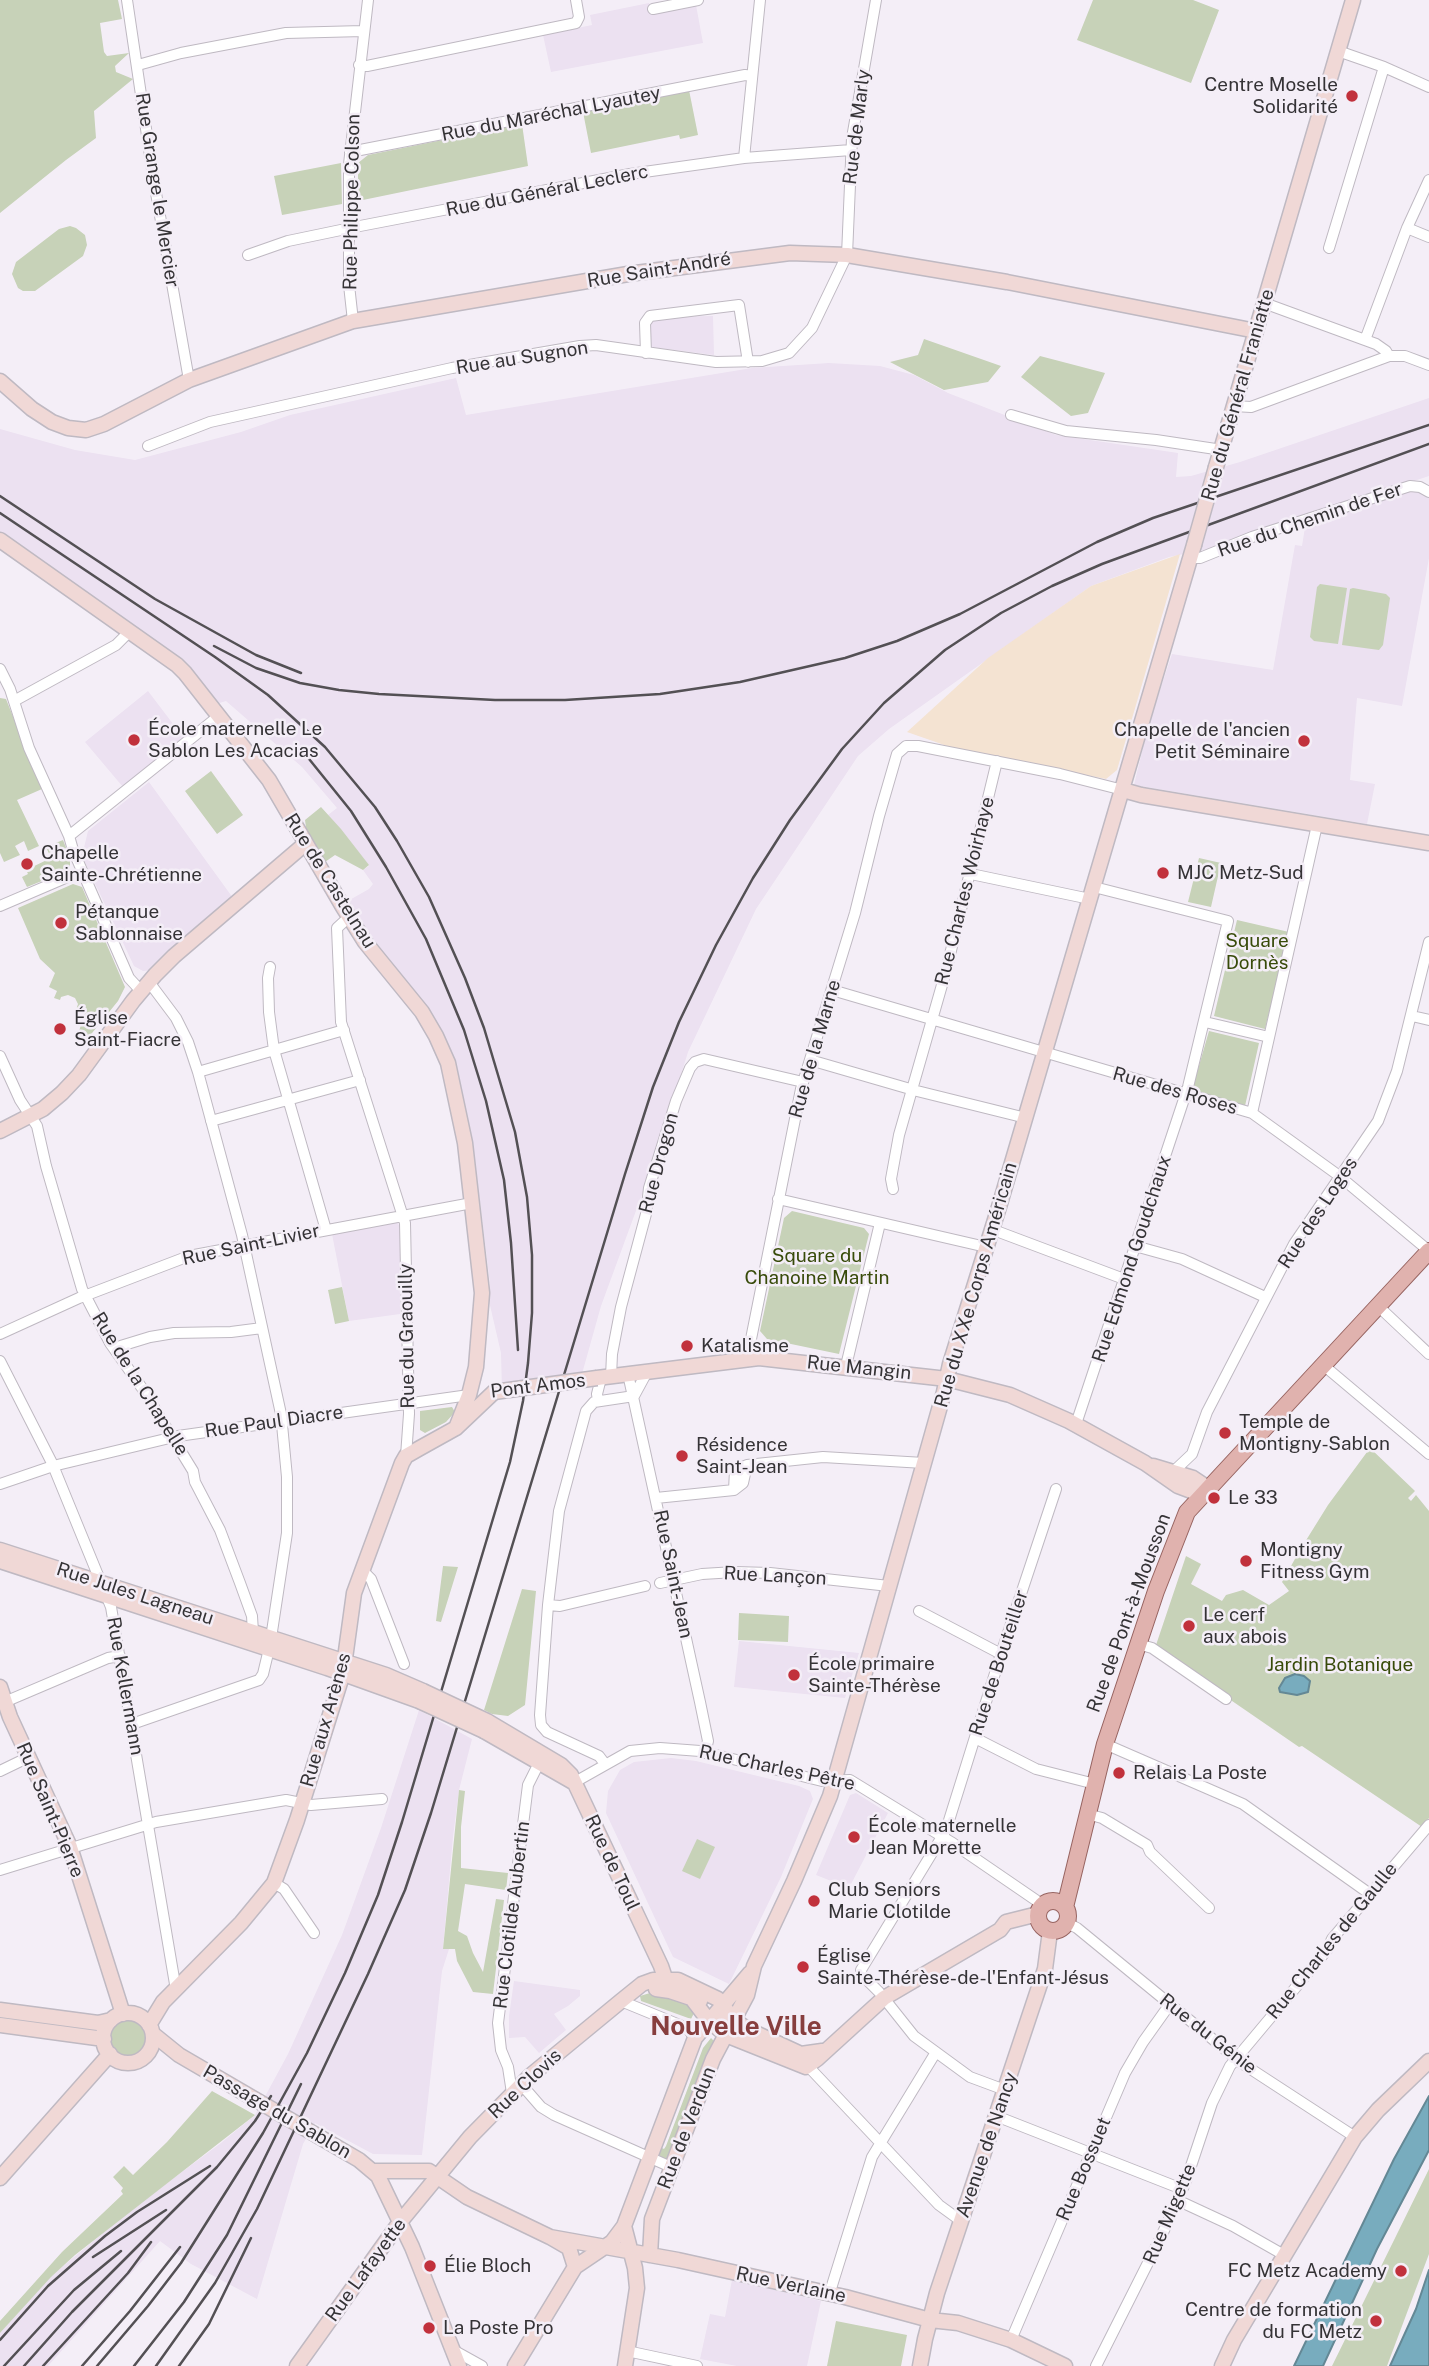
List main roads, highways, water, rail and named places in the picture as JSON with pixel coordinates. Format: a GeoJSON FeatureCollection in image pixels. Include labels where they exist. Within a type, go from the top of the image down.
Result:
{"type":"FeatureCollection","features":[{"type":"Feature","properties":{"kind":"main road","name":"Rue du Général Franiatte"},"geometry":{"type":"LineString","coordinates":[[1123,790],[1353,0]]}},
{"type":"Feature","properties":{"kind":"main road","name":"Rue Saint-André"},"geometry":{"type":"LineString","coordinates":[[0,380],[44,418],[61,426],[79,429],[104,424],[189,380],[353,321],[628,274],[790,253],[847,255],[1007,282],[1256,331]]}},
{"type":"Feature","properties":{"kind":"main road","name":"Rue de Castelnau"},"geometry":{"type":"LineString","coordinates":[[0,540],[177,665],[269,780],[365,942],[422,1012],[443,1049],[460,1117],[472,1202],[482,1293],[476,1367],[481,1394]]}},
{"type":"Feature","properties":{"kind":"main road"},"geometry":{"type":"LineString","coordinates":[[1123,790],[1137,795],[1429,843]]}},
{"type":"Feature","properties":{"kind":"main road","name":"Rue du XXe Corps Américain"},"geometry":{"type":"LineString","coordinates":[[834,1780],[947,1379],[1123,790]]}},
{"type":"Feature","properties":{"kind":"main road"},"geometry":{"type":"LineString","coordinates":[[0,1131],[43,1109],[79,1075],[145,987],[184,947],[305,844]]}},
{"type":"Feature","properties":{"kind":"main road","name":"Rue de Pont-à-Mousson"},"geometry":{"type":"LineString","coordinates":[[1052,1917],[1073,1870],[1105,1744],[1138,1644],[1172,1546],[1189,1510],[1429,1251]]}},
{"type":"Feature","properties":{"kind":"main road","name":"Rue Mangin"},"geometry":{"type":"LineString","coordinates":[[603,1378],[759,1358],[947,1379],[1010,1395],[1076,1424],[1145,1463],[1178,1486],[1205,1491]]}},
{"type":"Feature","properties":{"kind":"main road","name":"Pont Amos"},"geometry":{"type":"LineString","coordinates":[[481,1394],[603,1378]]}},
{"type":"Feature","properties":{"kind":"main road"},"geometry":{"type":"LineString","coordinates":[[456,1428],[474,1413],[481,1394]]}},
{"type":"Feature","properties":{"kind":"main road"},"geometry":{"type":"LineString","coordinates":[[456,1428],[481,1394]]}},
{"type":"Feature","properties":{"kind":"main road","name":"Rue aux Arènes"},"geometry":{"type":"LineString","coordinates":[[147,2025],[163,2002],[241,1923],[274,1883],[302,1804],[343,1667],[352,1598],[401,1463],[406,1456],[456,1428]]}},
{"type":"Feature","properties":{"kind":"main road","name":"Rue Mangin"},"geometry":{"type":"LineString","coordinates":[[1145,1463],[1193,1478],[1205,1491]]}},
{"type":"Feature","properties":{"kind":"main road"},"geometry":{"type":"LineString","coordinates":[[1178,1486],[1189,1510]]}},
{"type":"Feature","properties":{"kind":"main road","name":"Rue Jules Lagneau"},"geometry":{"type":"LineString","coordinates":[[0,1550],[104,1590],[270,1644]]}},
{"type":"Feature","properties":{"kind":"main road","name":"Rue Jules Lagneau"},"geometry":{"type":"LineString","coordinates":[[0,1561],[253,1632],[270,1644]]}},
{"type":"Feature","properties":{"kind":"main road"},"geometry":{"type":"LineString","coordinates":[[270,1644],[343,1667]]}},
{"type":"Feature","properties":{"kind":"main road","name":"Rue de Toul"},"geometry":{"type":"LineString","coordinates":[[343,1667],[421,1696],[486,1726],[575,1782],[650,1944],[660,1984]]}},
{"type":"Feature","properties":{"kind":"main road","name":"Rue Saint-Pierre"},"geometry":{"type":"LineString","coordinates":[[0,1687],[3,1703],[70,1847],[117,2017]]}},
{"type":"Feature","properties":{"kind":"main road","name":"Rue de Verdun"},"geometry":{"type":"LineString","coordinates":[[650,2255],[650,2225],[671,2167],[713,2059],[747,1995],[754,1966],[794,1881],[830,1796],[834,1780]]}},
{"type":"Feature","properties":{"kind":"main road"},"geometry":{"type":"LineString","coordinates":[[660,1984],[678,1980],[718,1999],[717,2012],[726,2035],[804,2060],[826,2049],[884,1998],[1013,1919],[1052,1917]]}},
{"type":"Feature","properties":{"kind":"main road","name":"Avenue de Nancy"},"geometry":{"type":"LineString","coordinates":[[920,2366],[930,2320],[961,2221],[1045,1969],[1052,1917]]}},
{"type":"Feature","properties":{"kind":"main road","name":"Rue de Verdun"},"geometry":{"type":"LineString","coordinates":[[575,2267],[612,2242],[624,2226],[695,2038],[754,1966]]}},
{"type":"Feature","properties":{"kind":"main road"},"geometry":{"type":"LineString","coordinates":[[660,1984],[703,2002],[804,2060]]}},
{"type":"Feature","properties":{"kind":"main road","name":"Rue Clovis"},"geometry":{"type":"LineString","coordinates":[[436,2176],[519,2087],[634,1991],[660,1984]]}},
{"type":"Feature","properties":{"kind":"main road"},"geometry":{"type":"LineString","coordinates":[[0,2010],[98,2023],[117,2017],[147,2025],[153,2041],[147,2054],[135,2062],[121,2061],[110,2054],[104,2039],[104,2032],[117,2017]]}},
{"type":"Feature","properties":{"kind":"main road"},"geometry":{"type":"LineString","coordinates":[[0,2025],[104,2039]]}},
{"type":"Feature","properties":{"kind":"main road","name":"Passage du Sablon"},"geometry":{"type":"LineString","coordinates":[[147,2025],[179,2055],[359,2160],[373,2171],[382,2182],[400,2222],[460,2366]]}},
{"type":"Feature","properties":{"kind":"main road"},"geometry":{"type":"LineString","coordinates":[[713,2059],[746,2043]]}},
{"type":"Feature","properties":{"kind":"main road","name":"Passage du Sablon"},"geometry":{"type":"LineString","coordinates":[[147,2054],[158,2052],[179,2055]]}},
{"type":"Feature","properties":{"kind":"main road"},"geometry":{"type":"LineString","coordinates":[[0,2178],[110,2054]]}},
{"type":"Feature","properties":{"kind":"main road"},"geometry":{"type":"LineString","coordinates":[[1222,2366],[1234,2340],[1355,2137],[1378,2110],[1429,2061]]}},
{"type":"Feature","properties":{"kind":"main road"},"geometry":{"type":"LineString","coordinates":[[373,2171],[423,2170],[477,2203],[569,2248],[632,2257],[650,2255]]}},
{"type":"Feature","properties":{"kind":"main road","name":"Rue Lafayette"},"geometry":{"type":"LineString","coordinates":[[298,2366],[436,2176]]}},
{"type":"Feature","properties":{"kind":"main road"},"geometry":{"type":"LineString","coordinates":[[624,2226],[637,2288],[626,2359]]}},
{"type":"Feature","properties":{"kind":"main road"},"geometry":{"type":"LineString","coordinates":[[550,2237],[598,2252]]}},
{"type":"Feature","properties":{"kind":"main road"},"geometry":{"type":"LineString","coordinates":[[515,2366],[575,2267],[569,2248]]}},
{"type":"Feature","properties":{"kind":"main road","name":"Rue Verlaine"},"geometry":{"type":"LineString","coordinates":[[650,2255],[930,2320],[958,2323],[1011,2340],[1065,2366]]}},
{"type":"Feature","properties":{"kind":"water"},"geometry":{"type":"Polygon","coordinates":[[[1295,1674],[1310,1681],[1308,1692],[1297,1695],[1280,1692],[1279,1688],[1285,1678],[1295,1674]]]}},
{"type":"Feature","properties":{"kind":"water"},"geometry":{"type":"Polygon","coordinates":[[[1429,2096],[1429,2150],[1377,2249],[1323,2366],[1294,2366],[1394,2159],[1429,2096]]]}},
{"type":"Feature","properties":{"kind":"water"},"geometry":{"type":"Polygon","coordinates":[[[1429,2270],[1429,2366],[1390,2366],[1416,2309],[1429,2270]]]}},
{"type":"Feature","properties":{"kind":"railway"},"geometry":{"type":"LineString","coordinates":[[214,646],[256,668],[300,683],[379,694],[495,700],[565,700],[660,694],[740,682],[845,658],[897,641],[960,614],[1097,542],[1153,518],[1429,425]]}},
{"type":"Feature","properties":{"kind":"railway"},"geometry":{"type":"LineString","coordinates":[[156,2366],[215,2283],[257,2209],[405,1890],[431,1813],[653,1087],[679,1022],[716,945],[753,878],[790,820],[842,749],[884,703],[945,650],[1001,613],[1102,564],[1429,444]]}},
{"type":"Feature","properties":{"kind":"railway"},"geometry":{"type":"LineString","coordinates":[[0,496],[155,599],[256,655],[301,673]]}},
{"type":"Feature","properties":{"kind":"railway"},"geometry":{"type":"LineString","coordinates":[[0,513],[268,695],[325,747],[375,807],[429,897],[484,1028],[515,1132],[527,1197],[532,1255],[532,1313],[528,1363],[510,1462],[378,1895],[307,2053],[263,2133],[181,2263],[97,2366]]}},
{"type":"Feature","properties":{"kind":"railway"},"geometry":{"type":"LineString","coordinates":[[301,749],[351,811],[386,867],[426,939],[464,1030],[486,1101],[504,1180],[518,1350]]}},
{"type":"Feature","properties":{"kind":"railway"},"geometry":{"type":"LineString","coordinates":[[134,2366],[184,2302],[227,2235],[301,2084]]}},
{"type":"Feature","properties":{"kind":"railway"},"geometry":{"type":"LineString","coordinates":[[24,2366],[72,2312],[217,2167],[255,2121],[271,2096]]}},
{"type":"Feature","properties":{"kind":"railway"},"geometry":{"type":"LineString","coordinates":[[0,2340],[48,2286],[105,2236],[137,2212],[210,2166]]}},
{"type":"Feature","properties":{"kind":"railway"},"geometry":{"type":"LineString","coordinates":[[93,2257],[166,2210]]}},
{"type":"Feature","properties":{"kind":"railway"},"geometry":{"type":"LineString","coordinates":[[179,2366],[209,2324],[251,2238]]}},
{"type":"Feature","properties":{"kind":"railway"},"geometry":{"type":"LineString","coordinates":[[43,2366],[128,2273],[151,2242]]}},
{"type":"Feature","properties":{"kind":"railway"},"geometry":{"type":"LineString","coordinates":[[82,2366],[180,2247]]}},
{"type":"Feature","properties":{"kind":"railway"},"geometry":{"type":"LineString","coordinates":[[4,2366],[74,2290],[121,2251]]}},
{"type":"Feature","properties":{"kind":"place","name":"Centre Moselle Solidarité"},"geometry":{"type":"Point","coordinates":[1352,96]}},
{"type":"Feature","properties":{"kind":"place","name":"École maternelle Le Sablon Les Acacias"},"geometry":{"type":"Point","coordinates":[134,740]}},
{"type":"Feature","properties":{"kind":"place","name":"Chapelle de l'ancien Petit Séminaire"},"geometry":{"type":"Point","coordinates":[1304,741]}},
{"type":"Feature","properties":{"kind":"place","name":"Chapelle Sainte-Chrétienne"},"geometry":{"type":"Point","coordinates":[27,864]}},
{"type":"Feature","properties":{"kind":"place","name":"MJC Metz-Sud"},"geometry":{"type":"Point","coordinates":[1163,873]}},
{"type":"Feature","properties":{"kind":"place","name":"Pétanque Sablonnaise"},"geometry":{"type":"Point","coordinates":[61,923]}},
{"type":"Feature","properties":{"kind":"place","name":"Église Saint-Fiacre"},"geometry":{"type":"Point","coordinates":[60,1029]}},
{"type":"Feature","properties":{"kind":"place","name":"Katalisme"},"geometry":{"type":"Point","coordinates":[687,1346]}},
{"type":"Feature","properties":{"kind":"place","name":"Temple de Montigny-Sablon"},"geometry":{"type":"Point","coordinates":[1225,1433]}},
{"type":"Feature","properties":{"kind":"place","name":"Résidence Saint-Jean"},"geometry":{"type":"Point","coordinates":[682,1456]}},
{"type":"Feature","properties":{"kind":"place","name":"Le 33"},"geometry":{"type":"Point","coordinates":[1214,1498]}},
{"type":"Feature","properties":{"kind":"place","name":"Montigny Fitness Gym"},"geometry":{"type":"Point","coordinates":[1246,1561]}},
{"type":"Feature","properties":{"kind":"place","name":"Le cerf aux abois"},"geometry":{"type":"Point","coordinates":[1189,1626]}},
{"type":"Feature","properties":{"kind":"place","name":"École primaire Sainte-Thérèse"},"geometry":{"type":"Point","coordinates":[794,1675]}},
{"type":"Feature","properties":{"kind":"place","name":"Relais La Poste"},"geometry":{"type":"Point","coordinates":[1119,1773]}},
{"type":"Feature","properties":{"kind":"place","name":"École maternelle Jean Morette"},"geometry":{"type":"Point","coordinates":[854,1837]}},
{"type":"Feature","properties":{"kind":"place","name":"Club Seniors Marie Clotilde"},"geometry":{"type":"Point","coordinates":[814,1901]}},
{"type":"Feature","properties":{"kind":"place","name":"Église Sainte-Thérèse-de-l'Enfant-Jésus"},"geometry":{"type":"Point","coordinates":[803,1967]}},
{"type":"Feature","properties":{"kind":"place","name":"Élie Bloch"},"geometry":{"type":"Point","coordinates":[430,2266]}},
{"type":"Feature","properties":{"kind":"place","name":"FC Metz Academy"},"geometry":{"type":"Point","coordinates":[1401,2271]}},
{"type":"Feature","properties":{"kind":"place","name":"Centre de formation du FC Metz"},"geometry":{"type":"Point","coordinates":[1376,2321]}},
{"type":"Feature","properties":{"kind":"place","name":"La Poste Pro"},"geometry":{"type":"Point","coordinates":[429,2328]}},
{"type":"Feature","properties":{"kind":"district","name":"Nouvelle Ville"},"geometry":{"type":"Point","coordinates":[736,2027]}},
{"type":"Feature","properties":{"kind":"park label","name":"Square Dornès"},"geometry":{"type":"Point","coordinates":[1257,952]}},
{"type":"Feature","properties":{"kind":"park label","name":"Square du Chanoine Martin"},"geometry":{"type":"Point","coordinates":[817,1267]}},
{"type":"Feature","properties":{"kind":"park label","name":"Jardin Botanique"},"geometry":{"type":"Point","coordinates":[1340,1665]}}]}
